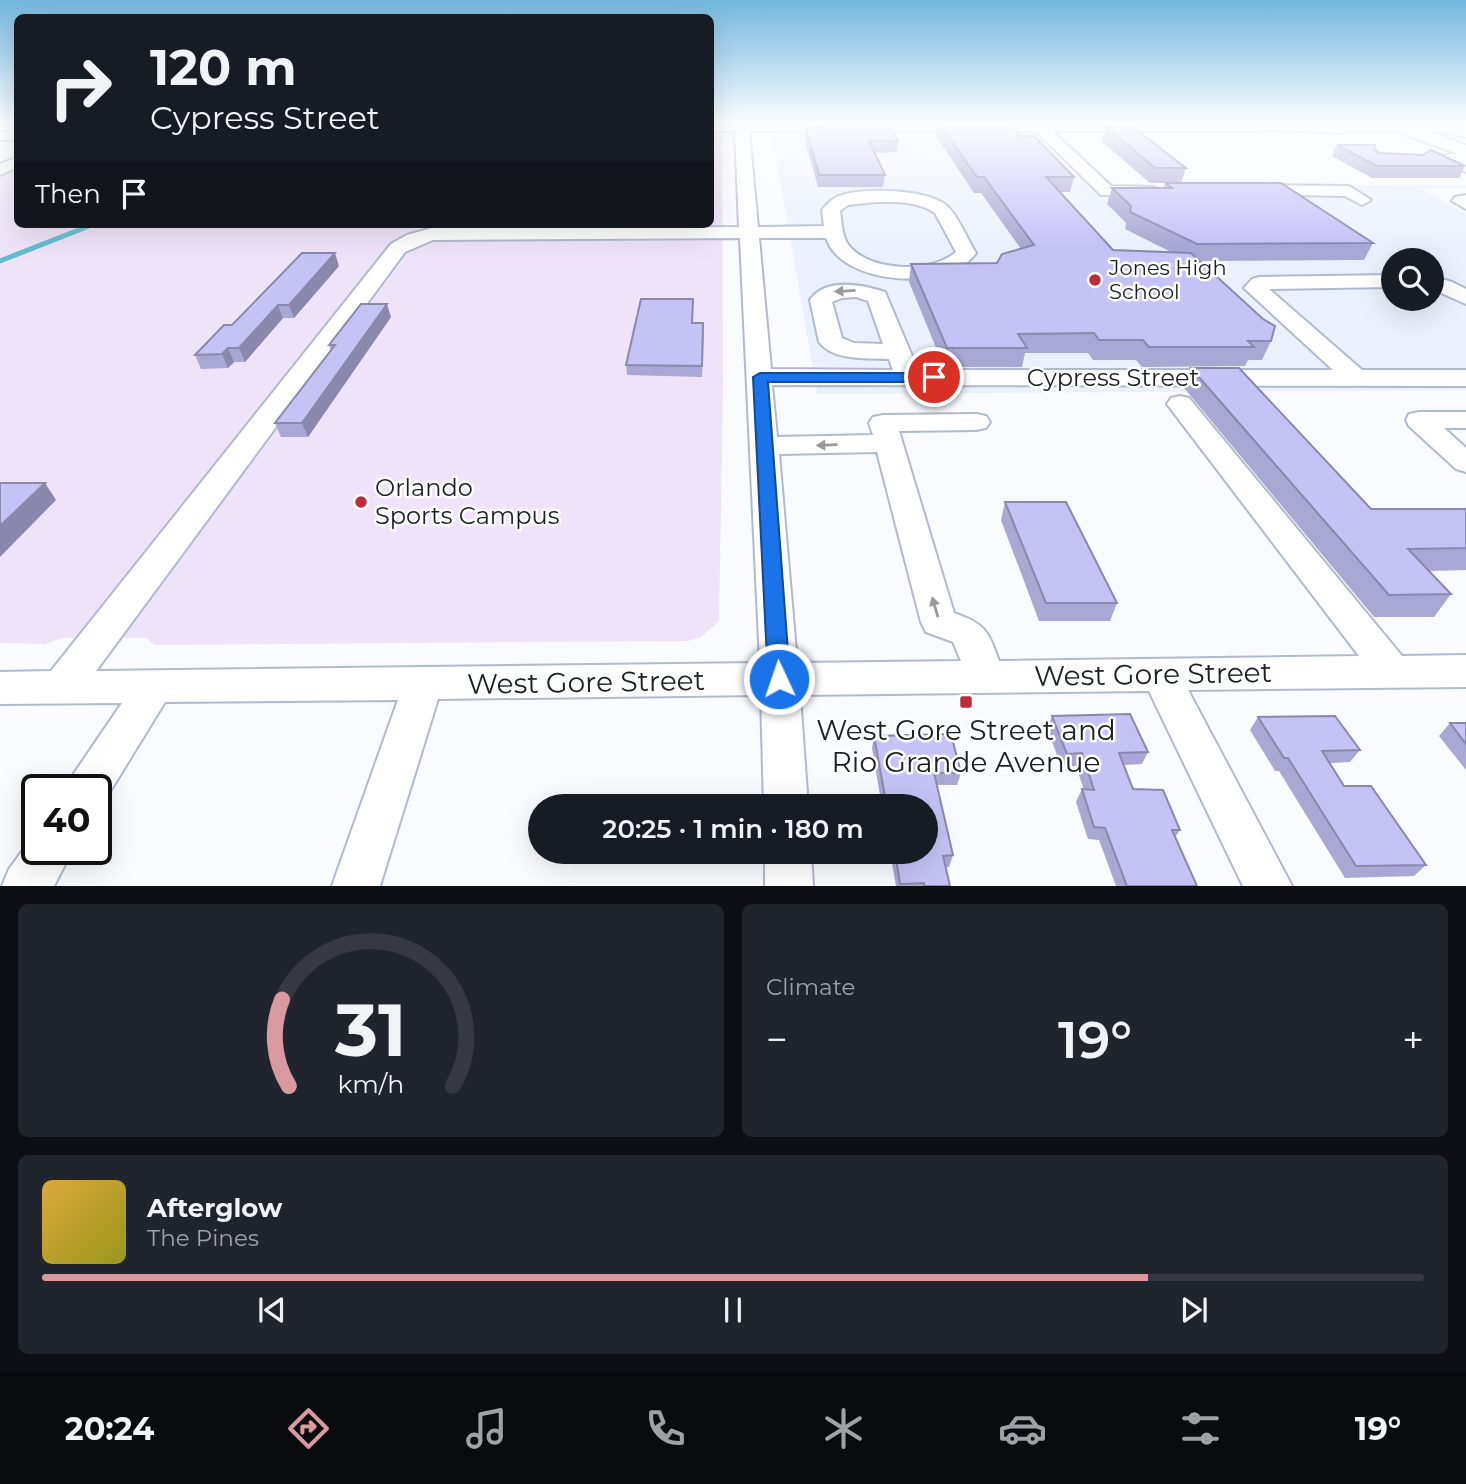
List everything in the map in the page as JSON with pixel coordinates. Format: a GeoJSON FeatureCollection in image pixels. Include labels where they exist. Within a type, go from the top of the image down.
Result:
{"type":"FeatureCollection","features":[{"type":"Feature","properties":{"kind":"street"},"geometry":{"type":"LineString","coordinates":[[744,163],[785,794]]}},
{"type":"Feature","properties":{"kind":"street"},"geometry":{"type":"LineString","coordinates":[[1078,163],[1107,191],[1165,190]]}},
{"type":"Feature","properties":{"kind":"street"},"geometry":{"type":"LineString","coordinates":[[1240,190],[1349,191],[1362,200]]}},
{"type":"Feature","properties":{"kind":"street"},"geometry":{"type":"LineString","coordinates":[[876,197],[915,199],[937,206],[942,211],[966,253],[961,260],[948,267],[898,272],[873,268],[852,261],[840,249],[835,232],[831,210],[843,200],[876,197]]}},
{"type":"Feature","properties":{"kind":"street"},"geometry":{"type":"LineString","coordinates":[[61,688],[398,248],[419,231],[432,234],[669,229],[749,233],[835,232]]}},
{"type":"Feature","properties":{"kind":"street"},"geometry":{"type":"LineString","coordinates":[[1356,378],[1255,288],[1259,283],[1381,281]]}},
{"type":"Feature","properties":{"kind":"street"},"geometry":{"type":"LineString","coordinates":[[1444,286],[1466,298]]}},
{"type":"Feature","properties":{"kind":"street"},"geometry":{"type":"LineString","coordinates":[[898,352],[908,377]]}},
{"type":"Feature","properties":{"kind":"street","name":"Cypress Street"},"geometry":{"type":"LineString","coordinates":[[760,377],[1466,378]]}},
{"type":"Feature","properties":{"kind":"street"},"geometry":{"type":"LineString","coordinates":[[1180,404],[1392,671]]}},
{"type":"Feature","properties":{"kind":"street"},"geometry":{"type":"LineString","coordinates":[[1465,461],[1419,420],[1466,419]]}},
{"type":"Feature","properties":{"kind":"street"},"geometry":{"type":"LineString","coordinates":[[976,422],[883,423],[939,622],[966,632],[973,641],[985,676]]}},
{"type":"Feature","properties":{"kind":"street"},"geometry":{"type":"LineString","coordinates":[[764,446],[889,443]]}},
{"type":"Feature","properties":{"kind":"street","name":"West Gore Street"},"geometry":{"type":"LineString","coordinates":[[0,688],[1466,671]]}},
{"type":"Feature","properties":{"kind":"street"},"geometry":{"type":"LineString","coordinates":[[1160,674],[1268,886]]}},
{"type":"Feature","properties":{"kind":"street"},"geometry":{"type":"LineString","coordinates":[[356,886],[424,684]]}},
{"type":"Feature","properties":{"kind":"street"},"geometry":{"type":"LineString","coordinates":[[98,774],[154,687]]}},
{"type":"Feature","properties":{"kind":"street"},"geometry":{"type":"LineString","coordinates":[[788,864],[789,886]]}},
{"type":"Feature","properties":{"kind":"street"},"geometry":{"type":"LineString","coordinates":[[26,886],[40,865]]}},
{"type":"Feature","properties":{"kind":"shaded area","name":"Orlando Sports Campus"},"geometry":{"type":"Polygon","coordinates":[[[714,163],[722,163],[723,382],[719,621],[701,637],[688,641],[155,645],[146,638],[61,638],[46,644],[0,643],[0,177],[14,170],[14,228],[714,228],[714,163]]]}},
{"type":"Feature","properties":{"kind":"shaded area","name":"Jones High School"},"geometry":{"type":"Polygon","coordinates":[[[777,163],[1092,163],[1115,185],[1466,185],[1466,189],[1421,189],[1466,214],[1466,390],[817,394],[777,163]]]}},
{"type":"Feature","properties":{"kind":"building"},"geometry":{"type":"Polygon","coordinates":[[[816,163],[880,163],[885,175],[819,175],[816,163]]]}},
{"type":"Feature","properties":{"kind":"building"},"geometry":{"type":"Polygon","coordinates":[[[967,163],[1061,163],[1074,177],[1046,177],[1113,250],[1191,253],[1263,319],[1275,326],[1271,341],[1248,341],[1254,347],[1149,347],[1143,340],[1099,340],[1094,333],[1018,334],[1027,348],[947,348],[911,264],[997,263],[1002,254],[1034,245],[984,177],[977,177],[967,163]]]}},
{"type":"Feature","properties":{"kind":"building"},"geometry":{"type":"Polygon","coordinates":[[[1149,163],[1180,163],[1186,168],[1155,168],[1149,163]]]}},
{"type":"Feature","properties":{"kind":"building"},"geometry":{"type":"Polygon","coordinates":[[[1372,163],[1459,163],[1465,166],[1377,166],[1372,163]]]}},
{"type":"Feature","properties":{"kind":"building"},"geometry":{"type":"Polygon","coordinates":[[[1166,183],[1281,183],[1373,243],[1197,244],[1130,212],[1131,206],[1112,188],[1172,188],[1166,183]]]}},
{"type":"Feature","properties":{"kind":"building"},"geometry":{"type":"Polygon","coordinates":[[[302,253],[335,253],[289,305],[278,305],[239,348],[228,348],[222,354],[195,355],[224,325],[232,325],[302,253]]]}},
{"type":"Feature","properties":{"kind":"building"},"geometry":{"type":"Polygon","coordinates":[[[641,299],[693,299],[692,323],[703,323],[702,366],[626,365],[641,299]]]}},
{"type":"Feature","properties":{"kind":"building"},"geometry":{"type":"Polygon","coordinates":[[[361,304],[387,304],[302,423],[275,423],[335,345],[329,345],[361,304]]]}},
{"type":"Feature","properties":{"kind":"building"},"geometry":{"type":"Polygon","coordinates":[[[1191,368],[1239,368],[1371,509],[1466,509],[1466,548],[1408,549],[1451,594],[1389,595],[1191,368]]]}},
{"type":"Feature","properties":{"kind":"building"},"geometry":{"type":"Polygon","coordinates":[[[0,483],[45,483],[0,526],[0,483]]]}},
{"type":"Feature","properties":{"kind":"building"},"geometry":{"type":"Polygon","coordinates":[[[1005,502],[1066,502],[1117,603],[1046,603],[1005,502]]]}},
{"type":"Feature","properties":{"kind":"building"},"geometry":{"type":"Polygon","coordinates":[[[1130,714],[1148,752],[1119,753],[1133,789],[1163,790],[1180,830],[1172,830],[1197,886],[1127,886],[1105,828],[1094,827],[1082,789],[1094,790],[1082,753],[1067,754],[1052,716],[1130,714]]]}},
{"type":"Feature","properties":{"kind":"building"},"geometry":{"type":"Polygon","coordinates":[[[1335,716],[1360,750],[1322,751],[1344,786],[1371,786],[1426,865],[1356,866],[1288,758],[1284,758],[1258,717],[1335,716]]]}},
{"type":"Feature","properties":{"kind":"building"},"geometry":{"type":"Polygon","coordinates":[[[1450,723],[1466,723],[1466,744],[1450,723]]]}},
{"type":"Feature","properties":{"kind":"building"},"geometry":{"type":"Polygon","coordinates":[[[951,734],[961,773],[934,773],[953,855],[943,856],[950,886],[900,884],[897,864],[938,864],[938,794],[885,794],[874,736],[951,734]]]}},
{"type":"Feature","properties":{"kind":"waterway"},"geometry":{"type":"LineString","coordinates":[[0,261],[84,228]]}},
{"type":"Feature","properties":{"kind":"place","name":"Jones High School"},"geometry":{"type":"Point","coordinates":[1095,280]}},
{"type":"Feature","properties":{"kind":"place","name":"Orlando Sports Campus"},"geometry":{"type":"Point","coordinates":[361,502]}},
{"type":"Feature","properties":{"kind":"place","name":"West Gore Street and Rio Grande Avenue"},"geometry":{"type":"Point","coordinates":[966,702]}},
{"type":"Feature","properties":{"kind":"route"},"geometry":{"type":"LineString","coordinates":[[779,679],[760,377],[934,377]]}}]}
